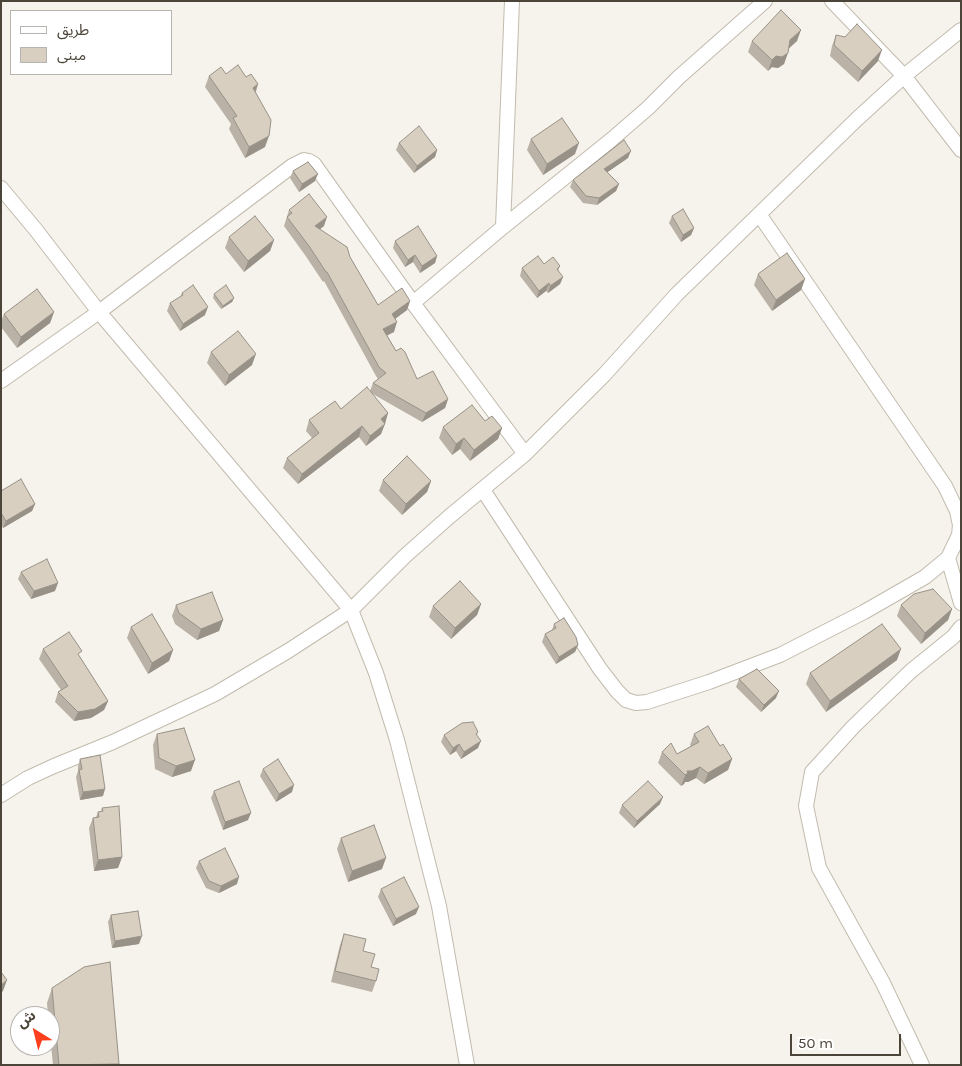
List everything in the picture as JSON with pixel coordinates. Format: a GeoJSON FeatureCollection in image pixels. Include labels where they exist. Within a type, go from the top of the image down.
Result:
{"type":"FeatureCollection","features":[{"type":"Feature","properties":{"kind":"street"},"geometry":{"type":"LineString","coordinates":[[504,227],[512,1]]}},
{"type":"Feature","properties":{"kind":"street"},"geometry":{"type":"LineString","coordinates":[[413,304],[648,108],[679,77],[765,1]]}},
{"type":"Feature","properties":{"kind":"street"},"geometry":{"type":"LineString","coordinates":[[832,1],[904,76],[961,150]]}},
{"type":"Feature","properties":{"kind":"street"},"geometry":{"type":"LineString","coordinates":[[1,795],[28,778],[113,742],[215,694],[288,651],[351,610],[405,556],[524,454],[604,375],[677,294],[759,214],[904,76],[961,30]]}},
{"type":"Feature","properties":{"kind":"street"},"geometry":{"type":"LineString","coordinates":[[1,381],[99,312],[292,166],[304,160],[314,164],[413,304],[524,454]]}},
{"type":"Feature","properties":{"kind":"street"},"geometry":{"type":"LineString","coordinates":[[1,188],[99,312],[351,610],[376,673],[400,749],[439,906],[467,1065]]}},
{"type":"Feature","properties":{"kind":"street"},"geometry":{"type":"LineString","coordinates":[[482,490],[600,669],[626,700],[636,703],[647,702],[665,696],[780,655],[864,612],[925,577],[948,558],[959,536],[960,526],[957,511],[945,486],[759,214]]}},
{"type":"Feature","properties":{"kind":"street"},"geometry":{"type":"LineString","coordinates":[[948,558],[961,603]]}},
{"type":"Feature","properties":{"kind":"street"},"geometry":{"type":"LineString","coordinates":[[922,1065],[882,983],[819,868],[806,806],[812,772],[859,721],[911,671],[953,637],[961,628]]}},
{"type":"Feature","properties":{"kind":"building"},"geometry":{"type":"Polygon","coordinates":[[[781,10],[801,30],[790,40],[788,53],[782,57],[776,56],[772,60],[752,41],[781,10]]]}},
{"type":"Feature","properties":{"kind":"building"},"geometry":{"type":"Polygon","coordinates":[[[857,24],[882,50],[862,71],[834,45],[836,35],[845,37],[857,24]]]}},
{"type":"Feature","properties":{"kind":"building"},"geometry":{"type":"Polygon","coordinates":[[[238,65],[246,77],[251,74],[258,84],[253,88],[271,120],[269,136],[249,147],[233,118],[237,116],[209,76],[221,67],[226,74],[238,65]]]}},
{"type":"Feature","properties":{"kind":"building"},"geometry":{"type":"Polygon","coordinates":[[[562,118],[579,143],[547,164],[531,139],[562,118]]]}},
{"type":"Feature","properties":{"kind":"building"},"geometry":{"type":"Polygon","coordinates":[[[419,126],[437,150],[417,166],[399,143],[419,126]]]}},
{"type":"Feature","properties":{"kind":"building"},"geometry":{"type":"Polygon","coordinates":[[[624,140],[631,151],[604,169],[619,184],[599,198],[586,196],[573,180],[624,140]]]}},
{"type":"Feature","properties":{"kind":"building"},"geometry":{"type":"Polygon","coordinates":[[[308,162],[318,174],[302,184],[293,171],[308,162]]]}},
{"type":"Feature","properties":{"kind":"building"},"geometry":{"type":"Polygon","coordinates":[[[309,194],[327,217],[315,226],[347,247],[350,257],[378,305],[402,288],[410,301],[392,314],[397,322],[383,329],[396,351],[401,348],[405,352],[417,379],[433,371],[448,399],[426,413],[373,383],[386,373],[379,367],[327,272],[287,217],[292,213],[289,210],[309,194]]]}},
{"type":"Feature","properties":{"kind":"building"},"geometry":{"type":"Polygon","coordinates":[[[683,209],[694,228],[683,235],[672,216],[683,209]]]}},
{"type":"Feature","properties":{"kind":"building"},"geometry":{"type":"Polygon","coordinates":[[[255,216],[274,240],[248,261],[229,237],[255,216]]]}},
{"type":"Feature","properties":{"kind":"building"},"geometry":{"type":"Polygon","coordinates":[[[418,226],[437,256],[422,266],[415,255],[408,260],[395,241],[418,226]]]}},
{"type":"Feature","properties":{"kind":"building"},"geometry":{"type":"Polygon","coordinates":[[[787,253],[805,279],[776,300],[758,274],[787,253]]]}},
{"type":"Feature","properties":{"kind":"building"},"geometry":{"type":"Polygon","coordinates":[[[538,256],[544,264],[553,257],[560,266],[557,269],[563,277],[550,286],[549,283],[539,291],[522,268],[538,256]]]}},
{"type":"Feature","properties":{"kind":"building"},"geometry":{"type":"Polygon","coordinates":[[[193,285],[208,307],[183,324],[170,303],[183,295],[182,293],[193,285]]]}},
{"type":"Feature","properties":{"kind":"building"},"geometry":{"type":"Polygon","coordinates":[[[226,285],[234,298],[223,306],[214,294],[226,285]]]}},
{"type":"Feature","properties":{"kind":"building"},"geometry":{"type":"Polygon","coordinates":[[[37,289],[54,312],[21,337],[4,314],[37,289]]]}},
{"type":"Feature","properties":{"kind":"building"},"geometry":{"type":"Polygon","coordinates":[[[238,331],[256,354],[229,375],[211,352],[238,331]]]}},
{"type":"Feature","properties":{"kind":"building"},"geometry":{"type":"Polygon","coordinates":[[[367,387],[388,413],[381,419],[385,424],[370,436],[362,426],[302,474],[287,458],[319,433],[309,420],[335,401],[341,409],[367,387]]]}},
{"type":"Feature","properties":{"kind":"building"},"geometry":{"type":"Polygon","coordinates":[[[472,405],[485,421],[492,416],[502,428],[474,450],[464,438],[456,444],[443,427],[472,405]]]}},
{"type":"Feature","properties":{"kind":"building"},"geometry":{"type":"Polygon","coordinates":[[[407,456],[431,481],[406,504],[383,480],[407,456]]]}},
{"type":"Feature","properties":{"kind":"building"},"geometry":{"type":"Polygon","coordinates":[[[21,479],[35,504],[6,521],[1,513],[1,491],[21,479]]]}},
{"type":"Feature","properties":{"kind":"building"},"geometry":{"type":"Polygon","coordinates":[[[47,559],[58,583],[34,591],[21,572],[47,559]]]}},
{"type":"Feature","properties":{"kind":"building"},"geometry":{"type":"Polygon","coordinates":[[[460,581],[481,604],[455,628],[433,606],[460,581]]]}},
{"type":"Feature","properties":{"kind":"building"},"geometry":{"type":"Polygon","coordinates":[[[933,589],[952,609],[925,633],[901,605],[914,594],[933,589]]]}},
{"type":"Feature","properties":{"kind":"building"},"geometry":{"type":"Polygon","coordinates":[[[212,592],[223,620],[201,629],[179,613],[176,605],[212,592]]]}},
{"type":"Feature","properties":{"kind":"building"},"geometry":{"type":"Polygon","coordinates":[[[152,614],[173,650],[152,663],[131,627],[152,614]]]}},
{"type":"Feature","properties":{"kind":"building"},"geometry":{"type":"Polygon","coordinates":[[[564,618],[576,637],[578,645],[559,657],[545,634],[556,628],[554,624],[564,618]]]}},
{"type":"Feature","properties":{"kind":"building"},"geometry":{"type":"Polygon","coordinates":[[[882,624],[901,649],[830,701],[810,673],[882,624]]]}},
{"type":"Feature","properties":{"kind":"building"},"geometry":{"type":"Polygon","coordinates":[[[69,632],[82,651],[78,654],[108,701],[95,709],[78,712],[58,692],[68,686],[43,649],[69,632]]]}},
{"type":"Feature","properties":{"kind":"building"},"geometry":{"type":"Polygon","coordinates":[[[757,669],[779,691],[764,705],[739,679],[757,669]]]}},
{"type":"Feature","properties":{"kind":"building"},"geometry":{"type":"Polygon","coordinates":[[[473,722],[478,732],[476,734],[481,741],[464,752],[459,744],[453,748],[444,735],[462,723],[473,722]]]}},
{"type":"Feature","properties":{"kind":"building"},"geometry":{"type":"Polygon","coordinates":[[[708,726],[720,746],[723,744],[732,759],[708,773],[700,767],[687,771],[688,773],[685,775],[662,752],[671,743],[677,754],[699,742],[694,734],[708,726]]]}},
{"type":"Feature","properties":{"kind":"building"},"geometry":{"type":"Polygon","coordinates":[[[184,728],[195,760],[176,766],[159,758],[157,734],[184,728]]]}},
{"type":"Feature","properties":{"kind":"building"},"geometry":{"type":"Polygon","coordinates":[[[100,755],[105,789],[83,792],[79,770],[82,769],[80,759],[100,755]]]}},
{"type":"Feature","properties":{"kind":"building"},"geometry":{"type":"Polygon","coordinates":[[[278,759],[294,785],[279,794],[263,769],[278,759]]]}},
{"type":"Feature","properties":{"kind":"building"},"geometry":{"type":"Polygon","coordinates":[[[239,781],[251,813],[225,822],[214,791],[239,781]]]}},
{"type":"Feature","properties":{"kind":"building"},"geometry":{"type":"Polygon","coordinates":[[[648,781],[663,797],[637,821],[622,805],[648,781]]]}},
{"type":"Feature","properties":{"kind":"building"},"geometry":{"type":"Polygon","coordinates":[[[119,806],[122,857],[98,860],[93,818],[99,817],[98,812],[103,811],[102,808],[119,806]]]}},
{"type":"Feature","properties":{"kind":"building"},"geometry":{"type":"Polygon","coordinates":[[[374,825],[386,858],[352,871],[341,838],[374,825]]]}},
{"type":"Feature","properties":{"kind":"building"},"geometry":{"type":"Polygon","coordinates":[[[225,848],[239,877],[221,886],[209,881],[199,861],[225,848]]]}},
{"type":"Feature","properties":{"kind":"building"},"geometry":{"type":"Polygon","coordinates":[[[404,877],[419,907],[396,919],[381,889],[404,877]]]}},
{"type":"Feature","properties":{"kind":"building"},"geometry":{"type":"Polygon","coordinates":[[[138,911],[142,936],[115,941],[111,915],[138,911]]]}},
{"type":"Feature","properties":{"kind":"building"},"geometry":{"type":"Polygon","coordinates":[[[344,934],[366,939],[363,951],[375,954],[371,967],[379,969],[376,981],[335,971],[344,934]]]}},
{"type":"Feature","properties":{"kind":"building"},"geometry":{"type":"Polygon","coordinates":[[[110,962],[119,1064],[59,1065],[60,1006],[54,1006],[52,988],[84,967],[110,962]]]}},
{"type":"Feature","properties":{"kind":"building"},"geometry":{"type":"Polygon","coordinates":[[[1,972],[7,980],[1,985],[1,972]]]}}]}
